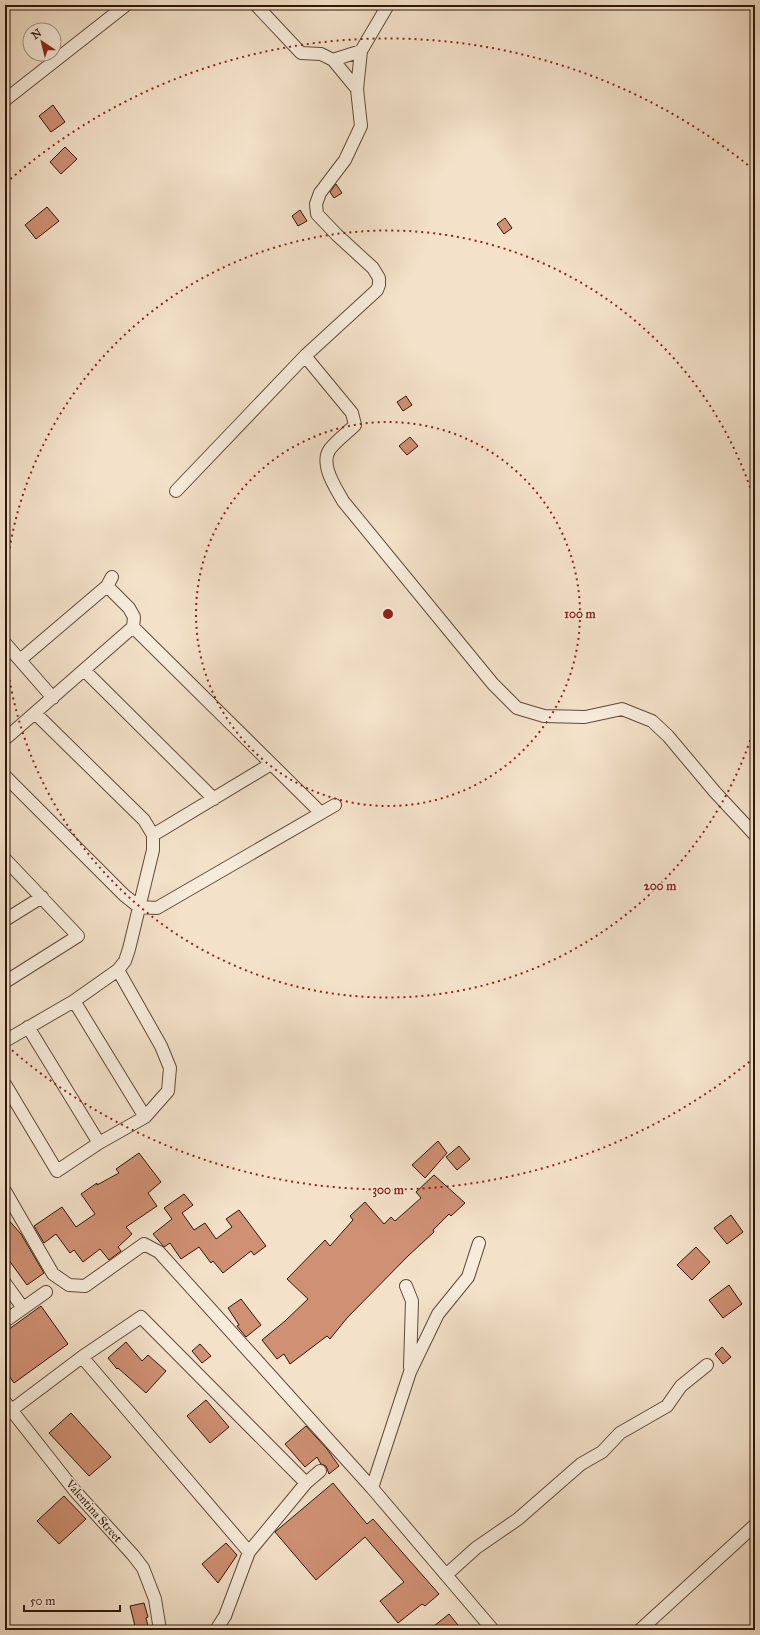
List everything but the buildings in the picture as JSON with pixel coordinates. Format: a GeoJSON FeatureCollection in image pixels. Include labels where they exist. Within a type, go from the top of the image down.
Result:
{"type":"FeatureCollection","features":[{"type":"Feature","properties":{"kind":"street"},"geometry":{"type":"LineString","coordinates":[[5,100],[126,5]]}},
{"type":"Feature","properties":{"kind":"street"},"geometry":{"type":"LineString","coordinates":[[256,5],[301,53],[321,54],[333,60],[357,89]]}},
{"type":"Feature","properties":{"kind":"street"},"geometry":{"type":"LineString","coordinates":[[176,491],[305,356],[377,290],[379,278],[373,268],[337,235],[317,214],[316,204],[320,193],[345,160],[361,126],[357,89],[361,51],[388,5]]}},
{"type":"Feature","properties":{"kind":"street"},"geometry":{"type":"LineString","coordinates":[[333,60],[361,51]]}},
{"type":"Feature","properties":{"kind":"street"},"geometry":{"type":"LineString","coordinates":[[305,356],[352,412],[355,425],[329,450],[327,459],[328,471],[343,501],[493,684],[517,708],[544,716],[585,717],[622,708],[652,721],[668,736],[715,792],[755,835]]}},
{"type":"Feature","properties":{"kind":"street"},"geometry":{"type":"LineString","coordinates":[[5,739],[133,627],[134,617],[109,581],[20,660]]}},
{"type":"Feature","properties":{"kind":"street"},"geometry":{"type":"LineString","coordinates":[[133,627],[321,813]]}},
{"type":"Feature","properties":{"kind":"street"},"geometry":{"type":"LineString","coordinates":[[5,643],[53,698]]}},
{"type":"Feature","properties":{"kind":"street"},"geometry":{"type":"LineString","coordinates":[[84,670],[214,799]]}},
{"type":"Feature","properties":{"kind":"street"},"geometry":{"type":"LineString","coordinates":[[5,1041],[74,1001],[118,970],[129,949],[152,850],[154,835],[144,820],[35,713]]}},
{"type":"Feature","properties":{"kind":"street"},"geometry":{"type":"LineString","coordinates":[[154,835],[271,764]]}},
{"type":"Feature","properties":{"kind":"street"},"geometry":{"type":"LineString","coordinates":[[5,776],[124,896],[139,907],[157,908],[335,805]]}},
{"type":"Feature","properties":{"kind":"street"},"geometry":{"type":"LineString","coordinates":[[5,860],[78,936],[5,982]]}},
{"type":"Feature","properties":{"kind":"street"},"geometry":{"type":"LineString","coordinates":[[5,920],[42,897]]}},
{"type":"Feature","properties":{"kind":"street"},"geometry":{"type":"LineString","coordinates":[[5,1084],[57,1170],[145,1117],[168,1091],[170,1068],[161,1046],[118,970]]}},
{"type":"Feature","properties":{"kind":"street"},"geometry":{"type":"LineString","coordinates":[[74,1001],[145,1117]]}},
{"type":"Feature","properties":{"kind":"street"},"geometry":{"type":"LineString","coordinates":[[28,1027],[100,1143]]}},
{"type":"Feature","properties":{"kind":"street"},"geometry":{"type":"LineString","coordinates":[[5,1191],[53,1274],[68,1285],[86,1286],[144,1244],[158,1252],[372,1488],[493,1630]]}},
{"type":"Feature","properties":{"kind":"street"},"geometry":{"type":"LineString","coordinates":[[372,1488],[410,1372],[438,1314],[468,1277],[478,1243]]}},
{"type":"Feature","properties":{"kind":"street"},"geometry":{"type":"LineString","coordinates":[[5,1283],[23,1308]]}},
{"type":"Feature","properties":{"kind":"street"},"geometry":{"type":"LineString","coordinates":[[406,1286],[412,1301],[410,1372]]}},
{"type":"Feature","properties":{"kind":"street"},"geometry":{"type":"LineString","coordinates":[[5,1321],[46,1292]]}},
{"type":"Feature","properties":{"kind":"street"},"geometry":{"type":"LineString","coordinates":[[7,1409],[141,1317],[306,1483]]}},
{"type":"Feature","properties":{"kind":"street"},"geometry":{"type":"LineString","coordinates":[[82,1357],[250,1552]]}},
{"type":"Feature","properties":{"kind":"street"},"geometry":{"type":"LineString","coordinates":[[446,1574],[476,1548],[518,1519],[581,1464],[602,1452],[620,1432],[667,1406],[681,1386],[707,1365]]}},
{"type":"Feature","properties":{"kind":"street","name":"Valentina Street"},"geometry":{"type":"LineString","coordinates":[[7,1409],[75,1491],[133,1555],[142,1568],[155,1599],[160,1630]]}},
{"type":"Feature","properties":{"kind":"street"},"geometry":{"type":"LineString","coordinates":[[216,1630],[225,1616],[250,1552],[306,1483],[320,1471]]}},
{"type":"Feature","properties":{"kind":"street"},"geometry":{"type":"LineString","coordinates":[[640,1630],[755,1526]]}}]}
